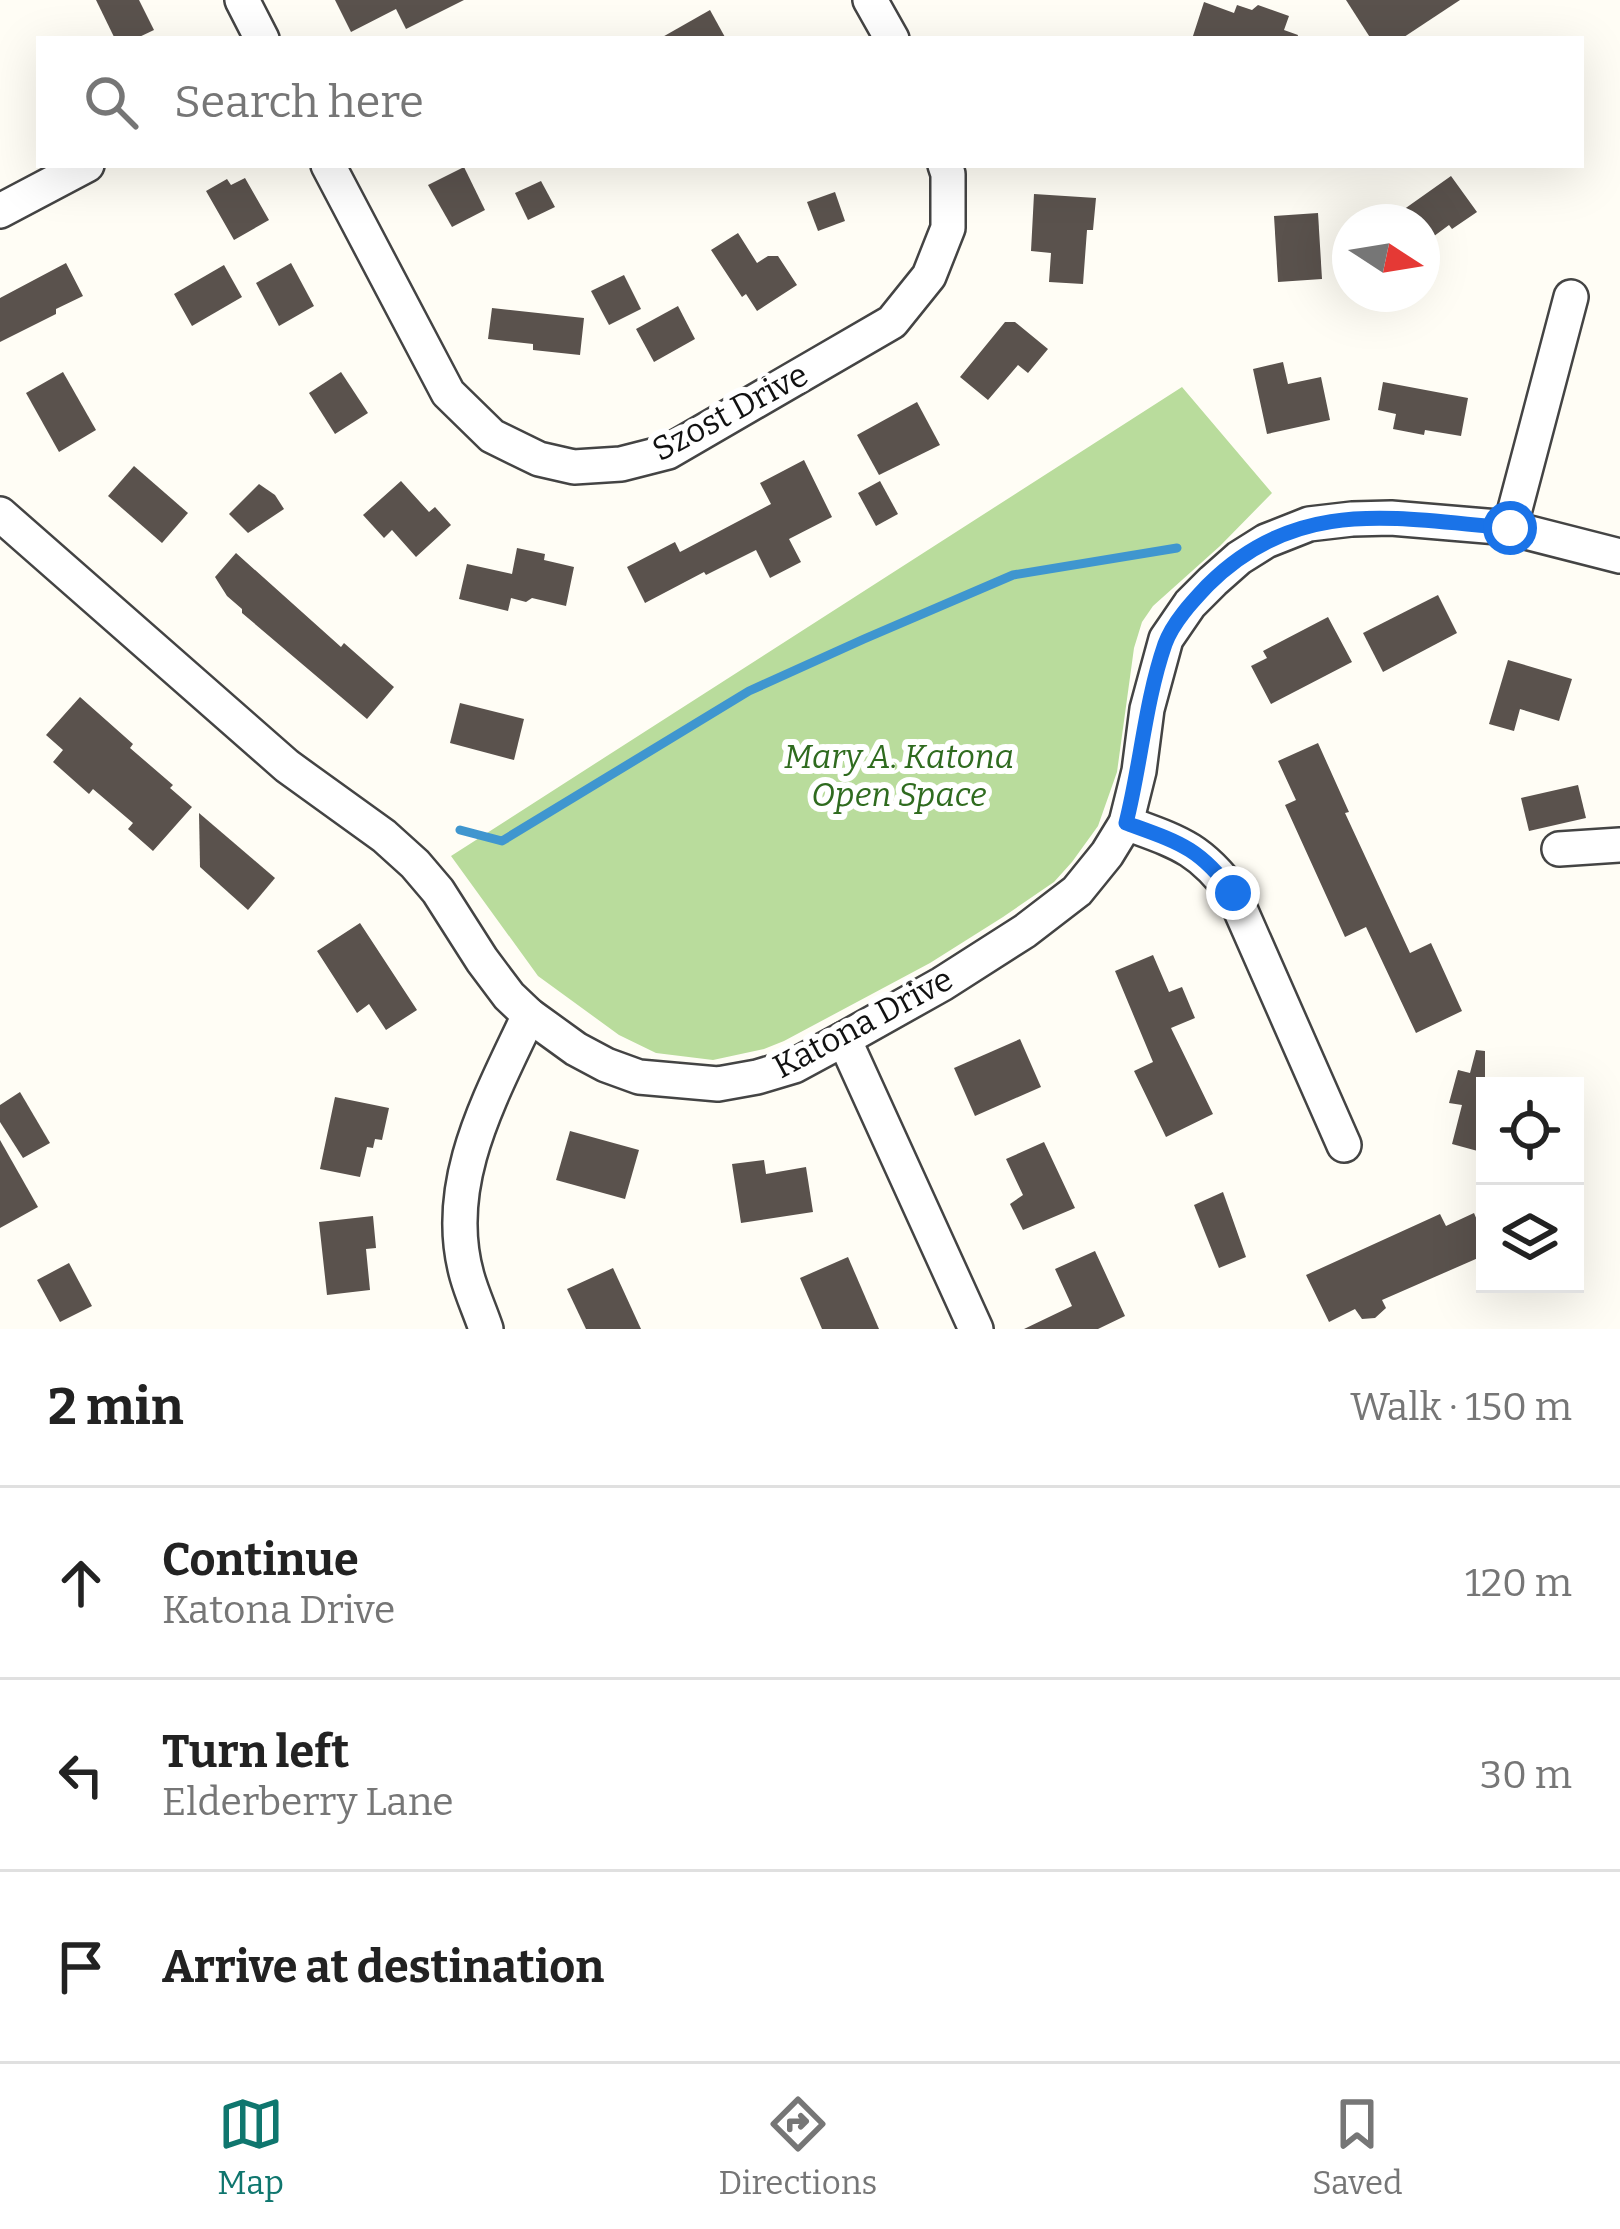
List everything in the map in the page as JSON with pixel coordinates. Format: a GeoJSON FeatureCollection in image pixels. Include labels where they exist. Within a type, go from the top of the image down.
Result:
{"type":"FeatureCollection","features":[{"type":"Feature","properties":{"kind":"street"},"geometry":{"type":"LineString","coordinates":[[242,0],[260,36]]}},
{"type":"Feature","properties":{"kind":"street"},"geometry":{"type":"LineString","coordinates":[[870,0],[890,36]]}},
{"type":"Feature","properties":{"kind":"street"},"geometry":{"type":"LineString","coordinates":[[0,211],[81,168]]}},
{"type":"Feature","properties":{"kind":"street","name":"Szost Drive"},"geometry":{"type":"LineString","coordinates":[[330,168],[448,393],[492,436],[539,459],[574,466],[621,464],[668,452],[892,322],[929,276],[948,228],[946,168]]}},
{"type":"Feature","properties":{"kind":"street"},"geometry":{"type":"LineString","coordinates":[[1510,528],[1571,297]]}},
{"type":"Feature","properties":{"kind":"street","name":"Katona Drive"},"geometry":{"type":"LineString","coordinates":[[0,514],[287,766],[416,864],[482,960],[529,1016],[606,1065],[639,1077],[718,1084],[794,1066],[942,984],[1077,891],[1126,823],[1147,710],[1166,640],[1190,604],[1266,541],[1309,524],[1390,518],[1510,528],[1620,556]]}},
{"type":"Feature","properties":{"kind":"street"},"geometry":{"type":"LineString","coordinates":[[1126,823],[1193,850],[1233,893],[1344,1145]]}},
{"type":"Feature","properties":{"kind":"street"},"geometry":{"type":"LineString","coordinates":[[1558,849],[1620,845]]}},
{"type":"Feature","properties":{"kind":"street"},"geometry":{"type":"LineString","coordinates":[[486,1329],[466,1273],[460,1206],[466,1162],[529,1016]]}},
{"type":"Feature","properties":{"kind":"street"},"geometry":{"type":"LineString","coordinates":[[844,1039],[976,1329]]}},
{"type":"Feature","properties":{"kind":"green space","name":"Mary A. Katona Open Space"},"geometry":{"type":"Polygon","coordinates":[[[1182,387],[1272,493],[1153,606],[1142,622],[1134,648],[1117,772],[1098,826],[1054,882],[930,963],[784,1041],[713,1060],[656,1053],[619,1035],[538,976],[451,856],[1182,387]]]}},
{"type":"Feature","properties":{"kind":"building"},"geometry":{"type":"Polygon","coordinates":[[[96,0],[139,0],[154,30],[141,36],[114,36],[96,0]]]}},
{"type":"Feature","properties":{"kind":"building"},"geometry":{"type":"Polygon","coordinates":[[[335,0],[464,0],[406,29],[396,9],[351,32],[335,0]]]}},
{"type":"Feature","properties":{"kind":"building"},"geometry":{"type":"Polygon","coordinates":[[[1346,0],[1460,0],[1406,36],[1369,36],[1346,0]]]}},
{"type":"Feature","properties":{"kind":"building"},"geometry":{"type":"Polygon","coordinates":[[[1204,2],[1234,13],[1237,5],[1252,10],[1258,5],[1289,16],[1284,30],[1298,35],[1298,36],[1193,36],[1204,2]]]}},
{"type":"Feature","properties":{"kind":"building"},"geometry":{"type":"Polygon","coordinates":[[[710,10],[724,36],[664,36],[710,10]]]}},
{"type":"Feature","properties":{"kind":"building"},"geometry":{"type":"Polygon","coordinates":[[[464,168],[485,210],[452,227],[428,185],[464,168]]]}},
{"type":"Feature","properties":{"kind":"building"},"geometry":{"type":"Polygon","coordinates":[[[1451,176],[1477,212],[1440,232],[1440,204],[1411,204],[1451,176]]]}},
{"type":"Feature","properties":{"kind":"building"},"geometry":{"type":"Polygon","coordinates":[[[245,178],[269,220],[234,240],[206,191],[227,179],[231,185],[245,178]]]}},
{"type":"Feature","properties":{"kind":"building"},"geometry":{"type":"Polygon","coordinates":[[[541,181],[555,207],[528,220],[515,193],[541,181]]]}},
{"type":"Feature","properties":{"kind":"building"},"geometry":{"type":"Polygon","coordinates":[[[835,192],[845,221],[818,231],[807,202],[835,192]]]}},
{"type":"Feature","properties":{"kind":"building"},"geometry":{"type":"Polygon","coordinates":[[[1034,194],[1096,198],[1093,230],[1087,230],[1083,284],[1049,282],[1051,253],[1031,251],[1034,194]]]}},
{"type":"Feature","properties":{"kind":"building"},"geometry":{"type":"Polygon","coordinates":[[[1318,213],[1322,279],[1278,282],[1274,216],[1318,213]]]}},
{"type":"Feature","properties":{"kind":"building"},"geometry":{"type":"Polygon","coordinates":[[[738,233],[757,263],[778,256],[797,285],[757,311],[711,250],[738,233]]]}},
{"type":"Feature","properties":{"kind":"building"},"geometry":{"type":"Polygon","coordinates":[[[66,263],[83,296],[0,342],[0,298],[66,263]]]}},
{"type":"Feature","properties":{"kind":"building"},"geometry":{"type":"Polygon","coordinates":[[[291,263],[314,306],[279,326],[256,283],[291,263]]]}},
{"type":"Feature","properties":{"kind":"building"},"geometry":{"type":"Polygon","coordinates":[[[224,265],[242,297],[192,326],[174,294],[224,265]]]}},
{"type":"Feature","properties":{"kind":"building"},"geometry":{"type":"Polygon","coordinates":[[[624,275],[641,309],[609,325],[591,291],[624,275]]]}},
{"type":"Feature","properties":{"kind":"building"},"geometry":{"type":"Polygon","coordinates":[[[678,306],[695,339],[654,362],[636,329],[678,306]]]}},
{"type":"Feature","properties":{"kind":"building"},"geometry":{"type":"Polygon","coordinates":[[[492,308],[584,318],[580,355],[488,339],[492,308]]]}},
{"type":"Feature","properties":{"kind":"building"},"geometry":{"type":"Polygon","coordinates":[[[1005,322],[1015,322],[1048,349],[1028,373],[1018,365],[988,400],[960,377],[1005,322]]]}},
{"type":"Feature","properties":{"kind":"building"},"geometry":{"type":"Polygon","coordinates":[[[1283,362],[1288,384],[1321,377],[1330,420],[1267,434],[1253,369],[1283,362]]]}},
{"type":"Feature","properties":{"kind":"building"},"geometry":{"type":"Polygon","coordinates":[[[63,372],[96,430],[59,452],[26,393],[63,372]]]}},
{"type":"Feature","properties":{"kind":"building"},"geometry":{"type":"Polygon","coordinates":[[[341,372],[368,413],[335,434],[309,393],[341,372]]]}},
{"type":"Feature","properties":{"kind":"building"},"geometry":{"type":"Polygon","coordinates":[[[1383,382],[1468,398],[1461,436],[1393,429],[1396,414],[1378,410],[1383,382]]]}},
{"type":"Feature","properties":{"kind":"building"},"geometry":{"type":"Polygon","coordinates":[[[917,402],[940,445],[879,475],[857,435],[917,402]]]}},
{"type":"Feature","properties":{"kind":"building"},"geometry":{"type":"Polygon","coordinates":[[[804,460],[832,517],[789,539],[801,562],[770,578],[756,550],[645,603],[627,567],[675,542],[680,552],[771,504],[760,483],[804,460]]]}},
{"type":"Feature","properties":{"kind":"building"},"geometry":{"type":"Polygon","coordinates":[[[134,466],[188,513],[162,543],[108,496],[134,466]]]}},
{"type":"Feature","properties":{"kind":"building"},"geometry":{"type":"Polygon","coordinates":[[[401,481],[429,512],[435,507],[451,525],[416,557],[392,530],[384,538],[363,515],[401,481]]]}},
{"type":"Feature","properties":{"kind":"building"},"geometry":{"type":"Polygon","coordinates":[[[880,481],[898,514],[876,526],[858,493],[880,481]]]}},
{"type":"Feature","properties":{"kind":"building"},"geometry":{"type":"Polygon","coordinates":[[[259,484],[284,509],[248,533],[229,514],[259,484]]]}},
{"type":"Feature","properties":{"kind":"building"},"geometry":{"type":"Polygon","coordinates":[[[517,548],[574,567],[566,606],[511,598],[508,611],[459,599],[467,564],[512,574],[517,548]]]}},
{"type":"Feature","properties":{"kind":"building"},"geometry":{"type":"Polygon","coordinates":[[[236,553],[341,647],[344,643],[394,687],[367,719],[227,596],[215,577],[236,553]]]}},
{"type":"Feature","properties":{"kind":"building"},"geometry":{"type":"Polygon","coordinates":[[[1438,595],[1457,633],[1383,672],[1363,633],[1438,595]]]}},
{"type":"Feature","properties":{"kind":"building"},"geometry":{"type":"Polygon","coordinates":[[[1328,617],[1352,662],[1271,704],[1251,666],[1267,658],[1263,651],[1328,617]]]}},
{"type":"Feature","properties":{"kind":"building"},"geometry":{"type":"Polygon","coordinates":[[[1508,660],[1572,679],[1559,721],[1520,709],[1514,731],[1489,724],[1508,660]]]}},
{"type":"Feature","properties":{"kind":"building"},"geometry":{"type":"Polygon","coordinates":[[[80,697],[133,744],[130,748],[192,807],[153,851],[128,829],[133,823],[93,789],[89,794],[53,762],[63,750],[46,735],[80,697]]]}},
{"type":"Feature","properties":{"kind":"building"},"geometry":{"type":"Polygon","coordinates":[[[460,703],[524,719],[514,760],[450,743],[460,703]]]}},
{"type":"Feature","properties":{"kind":"building"},"geometry":{"type":"Polygon","coordinates":[[[1318,743],[1410,953],[1431,943],[1462,1011],[1416,1033],[1366,927],[1345,937],[1285,805],[1296,800],[1278,761],[1318,743]]]}},
{"type":"Feature","properties":{"kind":"building"},"geometry":{"type":"Polygon","coordinates":[[[1578,785],[1586,818],[1529,831],[1521,798],[1578,785]]]}},
{"type":"Feature","properties":{"kind":"building"},"geometry":{"type":"Polygon","coordinates":[[[199,813],[275,878],[248,910],[200,867],[199,813]]]}},
{"type":"Feature","properties":{"kind":"building"},"geometry":{"type":"Polygon","coordinates":[[[360,923],[417,1010],[386,1030],[369,1004],[357,1013],[317,951],[360,923]]]}},
{"type":"Feature","properties":{"kind":"building"},"geometry":{"type":"Polygon","coordinates":[[[1153,955],[1169,992],[1182,987],[1195,1018],[1171,1028],[1213,1114],[1166,1137],[1134,1071],[1153,1062],[1115,971],[1153,955]]]}},
{"type":"Feature","properties":{"kind":"building"},"geometry":{"type":"Polygon","coordinates":[[[1020,1039],[1041,1087],[975,1116],[954,1068],[1020,1039]]]}},
{"type":"Feature","properties":{"kind":"building"},"geometry":{"type":"Polygon","coordinates":[[[1476,1050],[1485,1051],[1485,1077],[1476,1077],[1476,1151],[1452,1144],[1462,1105],[1449,1103],[1458,1070],[1470,1073],[1476,1050]]]}},
{"type":"Feature","properties":{"kind":"building"},"geometry":{"type":"Polygon","coordinates":[[[20,1092],[50,1143],[23,1158],[0,1122],[0,1105],[20,1092]]]}},
{"type":"Feature","properties":{"kind":"building"},"geometry":{"type":"Polygon","coordinates":[[[335,1097],[389,1108],[382,1140],[375,1139],[373,1148],[367,1147],[360,1177],[320,1169],[335,1097]]]}},
{"type":"Feature","properties":{"kind":"building"},"geometry":{"type":"Polygon","coordinates":[[[570,1131],[639,1150],[625,1199],[556,1180],[570,1131]]]}},
{"type":"Feature","properties":{"kind":"building"},"geometry":{"type":"Polygon","coordinates":[[[0,1140],[38,1207],[0,1228],[0,1140]]]}},
{"type":"Feature","properties":{"kind":"building"},"geometry":{"type":"Polygon","coordinates":[[[1044,1142],[1075,1208],[1023,1230],[1010,1204],[1023,1195],[1006,1159],[1044,1142]]]}},
{"type":"Feature","properties":{"kind":"building"},"geometry":{"type":"Polygon","coordinates":[[[764,1160],[766,1174],[806,1167],[813,1212],[741,1223],[732,1164],[764,1160]]]}},
{"type":"Feature","properties":{"kind":"building"},"geometry":{"type":"Polygon","coordinates":[[[1223,1192],[1246,1257],[1219,1268],[1194,1205],[1223,1192]]]}},
{"type":"Feature","properties":{"kind":"building"},"geometry":{"type":"Polygon","coordinates":[[[1474,1213],[1476,1259],[1382,1300],[1386,1308],[1375,1318],[1362,1319],[1355,1309],[1329,1322],[1306,1275],[1440,1214],[1446,1226],[1474,1213]]]}},
{"type":"Feature","properties":{"kind":"building"},"geometry":{"type":"Polygon","coordinates":[[[373,1216],[376,1248],[366,1249],[370,1290],[327,1295],[319,1222],[373,1216]]]}},
{"type":"Feature","properties":{"kind":"building"},"geometry":{"type":"Polygon","coordinates":[[[1095,1251],[1125,1316],[1098,1329],[1024,1329],[1072,1306],[1055,1269],[1095,1251]]]}},
{"type":"Feature","properties":{"kind":"building"},"geometry":{"type":"Polygon","coordinates":[[[848,1257],[879,1329],[822,1329],[800,1278],[848,1257]]]}},
{"type":"Feature","properties":{"kind":"building"},"geometry":{"type":"Polygon","coordinates":[[[69,1263],[92,1306],[60,1322],[37,1280],[69,1263]]]}},
{"type":"Feature","properties":{"kind":"building"},"geometry":{"type":"Polygon","coordinates":[[[613,1268],[641,1329],[586,1329],[567,1289],[613,1268]]]}},
{"type":"Feature","properties":{"kind":"waterway"},"geometry":{"type":"LineString","coordinates":[[460,830],[502,841],[749,691],[1013,575],[1177,548]]}},
{"type":"Feature","properties":{"kind":"route"},"geometry":{"type":"LineString","coordinates":[[1233,893],[1193,850],[1126,823],[1147,710],[1166,640],[1190,604],[1240,558],[1266,541],[1309,524],[1390,518],[1510,528]]}}]}
